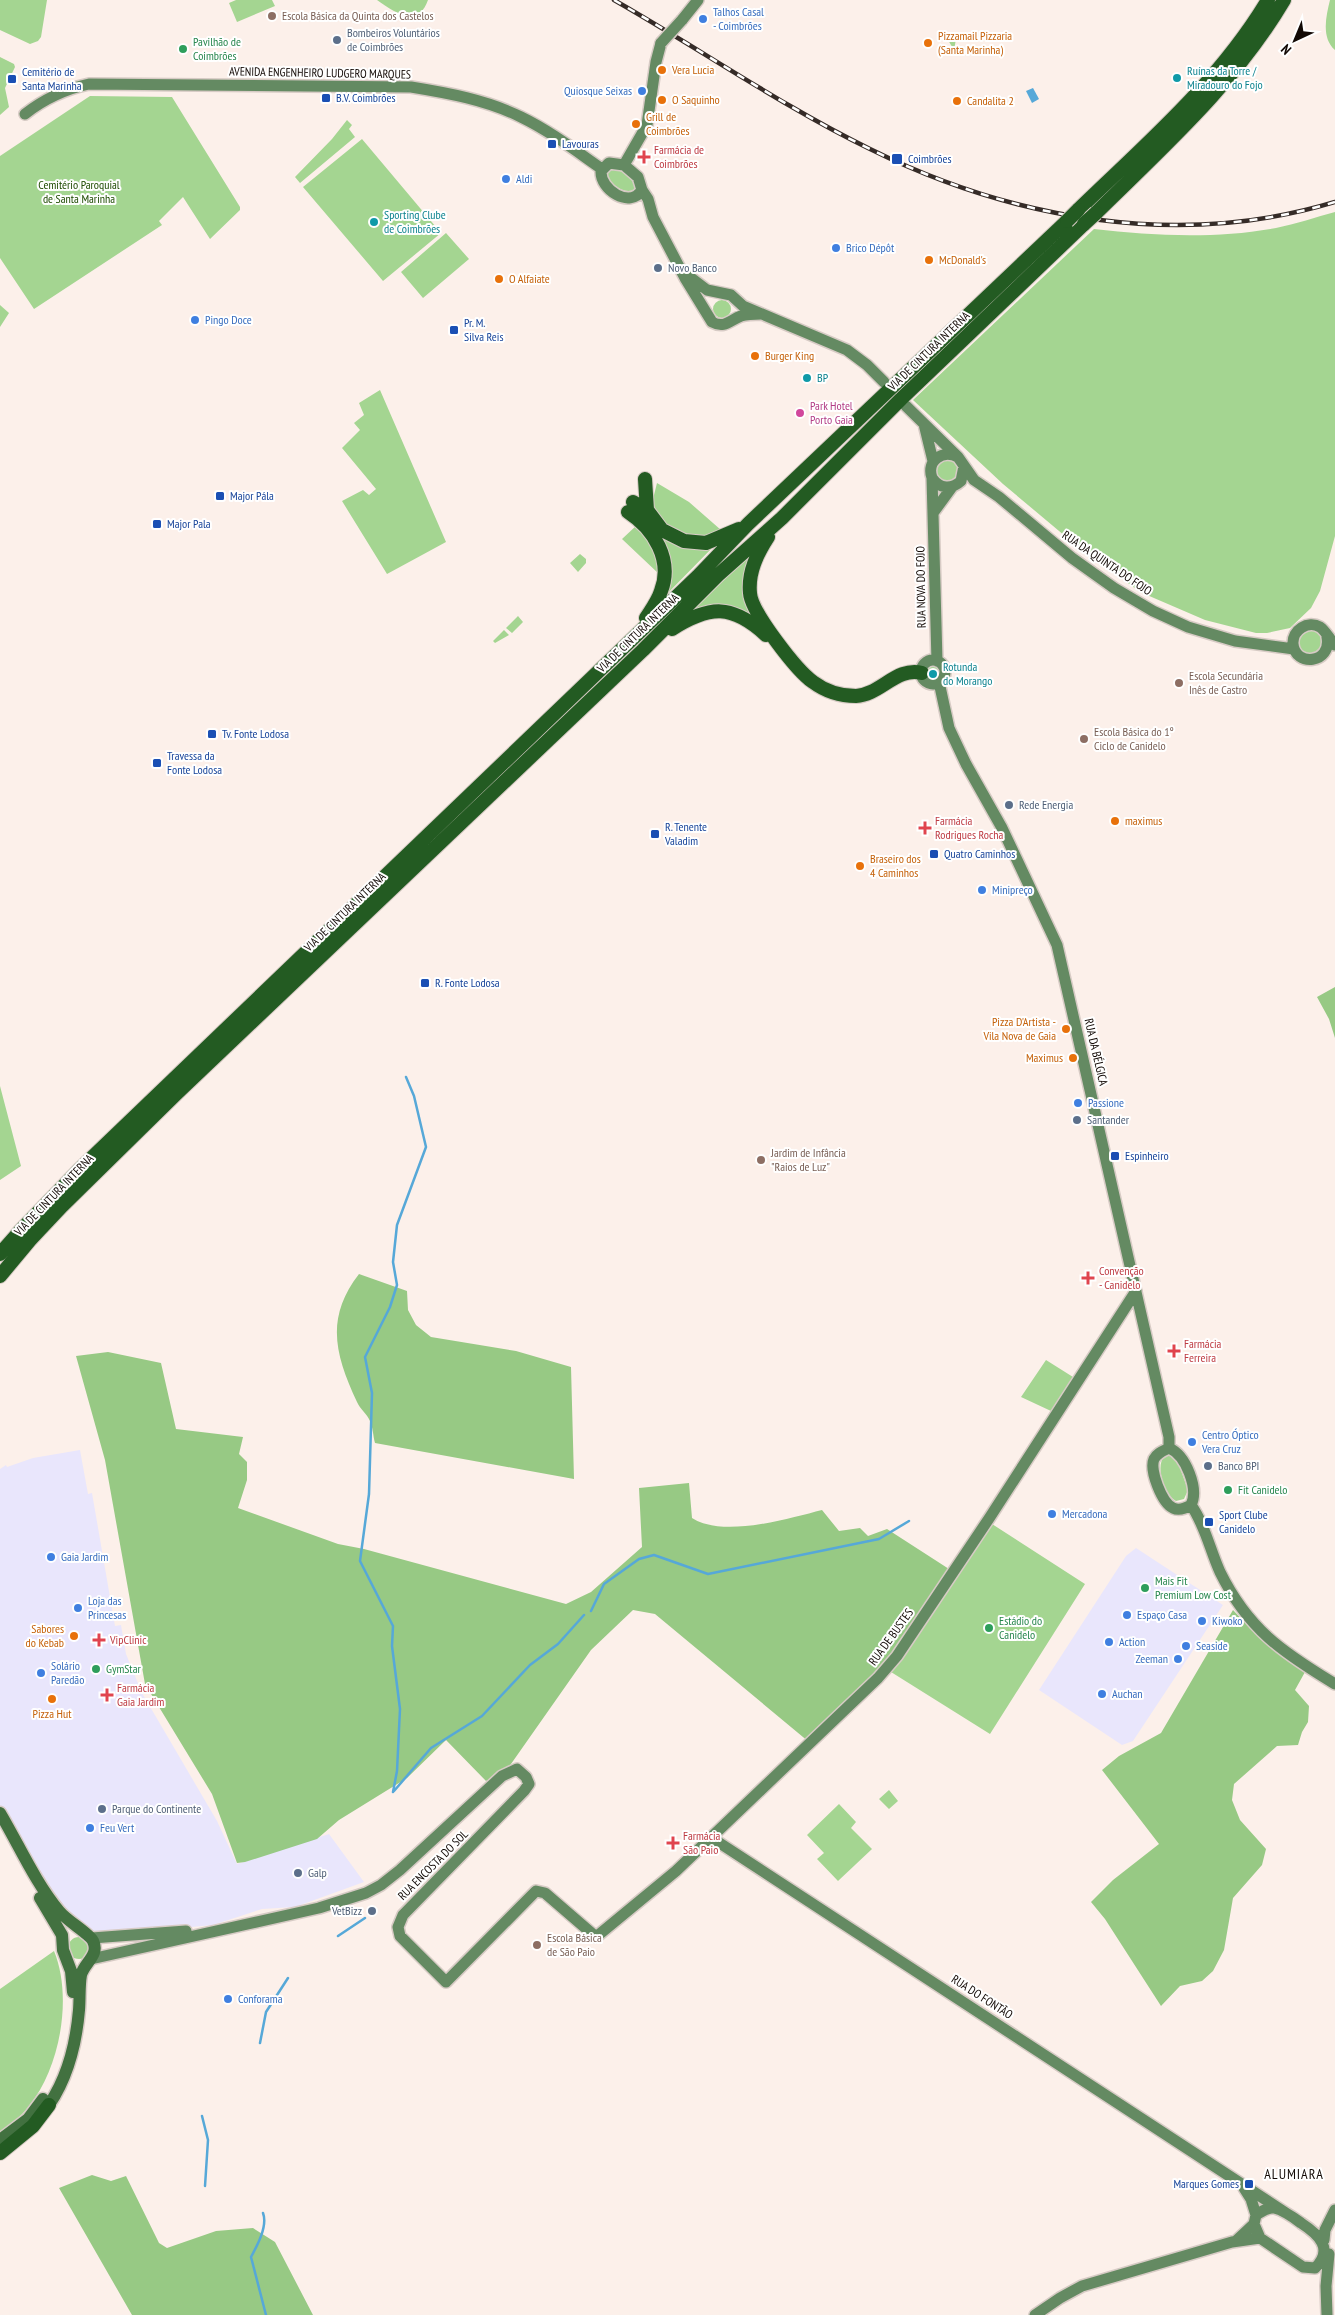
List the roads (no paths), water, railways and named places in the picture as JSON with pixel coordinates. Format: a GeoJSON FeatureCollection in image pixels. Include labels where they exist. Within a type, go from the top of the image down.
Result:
{"type":"FeatureCollection","features":[{"type":"Feature","properties":{"kind":"highway","name":"VIA DE CINTURA INTERNA"},"geometry":{"type":"LineString","coordinates":[[0,1254],[20,1230],[79,1170],[639,630],[698,576],[748,524],[1177,115],[1211,79],[1243,38],[1268,0]]}},
{"type":"Feature","properties":{"kind":"highway","name":"VIA DE CINTURA INTERNA"},"geometry":{"type":"LineString","coordinates":[[0,1276],[62,1206],[176,1094],[643,650],[718,576],[782,518],[901,398],[1187,124],[1221,88],[1256,43],[1284,0]]}},
{"type":"Feature","properties":{"kind":"highway"},"geometry":{"type":"LineString","coordinates":[[645,479],[646,510],[662,530],[684,541],[706,542],[715,540],[748,524]]}},
{"type":"Feature","properties":{"kind":"highway"},"geometry":{"type":"LineString","coordinates":[[639,630],[661,592],[665,574],[663,556],[656,539],[631,507],[646,510]]}},
{"type":"Feature","properties":{"kind":"highway"},"geometry":{"type":"LineString","coordinates":[[782,518],[768,536],[754,563],[750,595],[758,614],[784,652]]}},
{"type":"Feature","properties":{"kind":"highway"},"geometry":{"type":"LineString","coordinates":[[643,650],[692,616],[714,611],[735,614],[751,622],[813,682],[836,694],[858,696],[909,671],[922,673]]}},
{"type":"Feature","properties":{"kind":"highway"},"geometry":{"type":"LineString","coordinates":[[0,2153],[33,2126],[49,2105]]}},
{"type":"Feature","properties":{"kind":"main road"},"geometry":{"type":"LineString","coordinates":[[624,165],[647,125],[656,62],[662,43],[698,0]]}},
{"type":"Feature","properties":{"kind":"main road","name":"AVENIDA ENGENHEIRO LUDGERO MARQUES"},"geometry":{"type":"LineString","coordinates":[[25,114],[72,87],[89,84],[411,87],[451,93],[496,106],[520,116],[602,169]]}},
{"type":"Feature","properties":{"kind":"main road"},"geometry":{"type":"LineString","coordinates":[[637,193],[626,198],[610,190],[600,177],[602,169],[609,163],[624,165],[638,177],[637,193],[653,217],[708,318],[716,324],[727,325],[735,319],[749,314],[761,314]]}},
{"type":"Feature","properties":{"kind":"main road"},"geometry":{"type":"LineString","coordinates":[[677,263],[700,286],[720,293]]}},
{"type":"Feature","properties":{"kind":"main road"},"geometry":{"type":"LineString","coordinates":[[706,313],[708,302],[715,294],[726,293],[744,306],[847,350],[867,365],[884,382]]}},
{"type":"Feature","properties":{"kind":"main road"},"geometry":{"type":"LineString","coordinates":[[735,299],[738,309],[735,319]]}},
{"type":"Feature","properties":{"kind":"main road"},"geometry":{"type":"LineString","coordinates":[[906,406],[961,462],[964,477],[954,486],[933,513]]}},
{"type":"Feature","properties":{"kind":"main road","name":"RUA NOVA DO FOJO"},"geometry":{"type":"LineString","coordinates":[[924,424],[933,461],[930,472],[932,478],[937,661]]}},
{"type":"Feature","properties":{"kind":"main road"},"geometry":{"type":"LineString","coordinates":[[933,461],[942,454],[953,454],[961,462]]}},
{"type":"Feature","properties":{"kind":"main road","name":"RUA DA QUINTA DO FOJO"},"geometry":{"type":"LineString","coordinates":[[961,462],[974,480],[999,497],[1072,558],[1114,588],[1153,611],[1198,630],[1235,641],[1294,649]]}},
{"type":"Feature","properties":{"kind":"main road"},"geometry":{"type":"LineString","coordinates":[[932,478],[940,486],[954,486]]}},
{"type":"Feature","properties":{"kind":"main road","name":"RUA DA QUINTA DO FOJO"},"geometry":{"type":"LineString","coordinates":[[954,486],[977,487],[999,497]]}},
{"type":"Feature","properties":{"kind":"main road"},"geometry":{"type":"LineString","coordinates":[[1268,646],[1295,634],[1303,626],[1314,625],[1320,627],[1331,641],[1328,643],[1329,653],[1319,658],[1308,660],[1302,658],[1294,649],[1293,638],[1295,634]]}},
{"type":"Feature","properties":{"kind":"main road"},"geometry":{"type":"LineString","coordinates":[[937,661],[943,666],[945,673],[938,682],[928,682],[922,673],[926,663],[937,661]]}},
{"type":"Feature","properties":{"kind":"main road","name":"RUA DA BÉLGICA"},"geometry":{"type":"LineString","coordinates":[[938,682],[949,728],[966,764],[1002,828],[1057,945],[1169,1437],[1169,1448]]}},
{"type":"Feature","properties":{"kind":"main road","name":"RUA DE BUSTES"},"geometry":{"type":"LineString","coordinates":[[596,1937],[676,1871],[833,1722],[878,1678],[897,1656],[1136,1291]]}},
{"type":"Feature","properties":{"kind":"main road"},"geometry":{"type":"LineString","coordinates":[[1169,1448],[1178,1454],[1184,1464],[1195,1496],[1191,1505],[1183,1509],[1172,1508],[1162,1496],[1152,1464],[1155,1457],[1161,1451],[1169,1448]]}},
{"type":"Feature","properties":{"kind":"main road"},"geometry":{"type":"LineString","coordinates":[[1191,1505],[1220,1571],[1248,1617],[1274,1644],[1335,1684]]}},
{"type":"Feature","properties":{"kind":"main road","name":"RUA ENCOSTA DO SOL"},"geometry":{"type":"LineString","coordinates":[[240,1925],[331,1906],[374,1890],[400,1870],[502,1776],[517,1769],[526,1777],[529,1784],[403,1915],[398,1927],[400,1936],[446,1982],[536,1891],[545,1893],[596,1937]]}},
{"type":"Feature","properties":{"kind":"main road"},"geometry":{"type":"LineString","coordinates":[[0,1813],[52,1902],[69,1922],[89,1936],[95,1949],[82,1971],[78,2022],[71,2055],[61,2083],[49,2105],[33,2124],[0,2146]]}},
{"type":"Feature","properties":{"kind":"main road"},"geometry":{"type":"LineString","coordinates":[[0,1829],[59,1930],[71,1971],[73,1993],[68,2035],[59,2066],[50,2087],[36,2111],[24,2124],[0,2140]]}},
{"type":"Feature","properties":{"kind":"main road","name":"RUA DO FONTÃO"},"geometry":{"type":"LineString","coordinates":[[712,1836],[726,1847],[1305,2225],[1326,2244]]}},
{"type":"Feature","properties":{"kind":"main road"},"geometry":{"type":"LineString","coordinates":[[240,1925],[76,1964],[71,1962],[64,1952],[68,1936],[78,1932],[89,1936],[240,1925]]}},
{"type":"Feature","properties":{"kind":"main road","name":"RUA DO FONTÃO"},"geometry":{"type":"LineString","coordinates":[[1237,2182],[1248,2192],[1260,2238]]}},
{"type":"Feature","properties":{"kind":"main road"},"geometry":{"type":"LineString","coordinates":[[1232,2242],[1242,2236],[1266,2209],[1273,2208],[1286,2213]]}},
{"type":"Feature","properties":{"kind":"main road"},"geometry":{"type":"LineString","coordinates":[[1305,2225],[1315,2224],[1332,2215]]}},
{"type":"Feature","properties":{"kind":"main road"},"geometry":{"type":"LineString","coordinates":[[1327,2315],[1326,2286],[1329,2257],[1324,2233],[1332,2215]]}},
{"type":"Feature","properties":{"kind":"main road"},"geometry":{"type":"LineString","coordinates":[[1035,2315],[1082,2286],[1232,2242],[1260,2238],[1320,2279],[1326,2286]]}},
{"type":"Feature","properties":{"kind":"main road"},"geometry":{"type":"LineString","coordinates":[[1303,2267],[1312,2269],[1322,2263],[1326,2244]]}},
{"type":"Feature","properties":{"kind":"water"},"geometry":{"type":"Polygon","coordinates":[[[1033,88],[1039,99],[1032,103],[1026,91],[1033,88]]]}},
{"type":"Feature","properties":{"kind":"waterway"},"geometry":{"type":"LineString","coordinates":[[393,1792],[397,1771],[400,1709],[392,1646],[393,1626],[360,1561],[369,1494],[372,1393],[365,1357],[390,1307],[397,1285],[393,1262],[397,1225],[426,1147],[414,1096],[406,1077]]}},
{"type":"Feature","properties":{"kind":"waterway"},"geometry":{"type":"LineString","coordinates":[[591,1611],[604,1584],[639,1559],[654,1555],[708,1574],[879,1539],[909,1521]]}},
{"type":"Feature","properties":{"kind":"waterway"},"geometry":{"type":"LineString","coordinates":[[394,1791],[431,1748],[482,1716],[530,1665],[558,1644],[584,1615]]}},
{"type":"Feature","properties":{"kind":"waterway"},"geometry":{"type":"LineString","coordinates":[[338,1936],[365,1918]]}},
{"type":"Feature","properties":{"kind":"waterway"},"geometry":{"type":"LineString","coordinates":[[260,2043],[266,2012],[288,1978]]}},
{"type":"Feature","properties":{"kind":"waterway"},"geometry":{"type":"LineString","coordinates":[[202,2116],[208,2140],[205,2186]]}},
{"type":"Feature","properties":{"kind":"waterway"},"geometry":{"type":"LineString","coordinates":[[263,2213],[263,2230],[251,2257],[266,2315]]}},
{"type":"Feature","properties":{"kind":"railway"},"geometry":{"type":"LineString","coordinates":[[614,0],[773,96],[837,132],[925,174],[981,194],[1039,209],[1098,220],[1157,225],[1217,224],[1276,216],[1335,202]]}},
{"type":"Feature","properties":{"kind":"place","name":"Escola Básica da Quinta dos Castelos"},"geometry":{"type":"Point","coordinates":[272,16]}},
{"type":"Feature","properties":{"kind":"place","name":"Talhos Casal - Coimbrões"},"geometry":{"type":"Point","coordinates":[703,19]}},
{"type":"Feature","properties":{"kind":"place","name":"Bombeiros Voluntários de Coimbrões"},"geometry":{"type":"Point","coordinates":[337,40]}},
{"type":"Feature","properties":{"kind":"place","name":"Pizzamail Pizzaria (Santa Marinha)"},"geometry":{"type":"Point","coordinates":[928,43]}},
{"type":"Feature","properties":{"kind":"place","name":"Pavilhão de Coimbrões"},"geometry":{"type":"Point","coordinates":[183,49]}},
{"type":"Feature","properties":{"kind":"place","name":"Vera Lucia"},"geometry":{"type":"Point","coordinates":[662,70]}},
{"type":"Feature","properties":{"kind":"place","name":"Ruínas da Torre / Miradouro do Fojo"},"geometry":{"type":"Point","coordinates":[1177,78]}},
{"type":"Feature","properties":{"kind":"place","name":"Cemitério de Santa Marinha"},"geometry":{"type":"Point","coordinates":[12,79]}},
{"type":"Feature","properties":{"kind":"place","name":"Quiosque Seixas"},"geometry":{"type":"Point","coordinates":[642,91]}},
{"type":"Feature","properties":{"kind":"place","name":"B.V. Coimbrões"},"geometry":{"type":"Point","coordinates":[326,98]}},
{"type":"Feature","properties":{"kind":"place","name":"O Saquinho"},"geometry":{"type":"Point","coordinates":[662,100]}},
{"type":"Feature","properties":{"kind":"place","name":"Candalita 2"},"geometry":{"type":"Point","coordinates":[957,101]}},
{"type":"Feature","properties":{"kind":"place","name":"Grill de Coimbrões"},"geometry":{"type":"Point","coordinates":[636,124]}},
{"type":"Feature","properties":{"kind":"place","name":"Lavouras"},"geometry":{"type":"Point","coordinates":[552,144]}},
{"type":"Feature","properties":{"kind":"place","name":"Farmácia de Coimbrões"},"geometry":{"type":"Point","coordinates":[644,157]}},
{"type":"Feature","properties":{"kind":"place","name":"Coimbrões"},"geometry":{"type":"Point","coordinates":[897,159]}},
{"type":"Feature","properties":{"kind":"place","name":"Aldi"},"geometry":{"type":"Point","coordinates":[506,179]}},
{"type":"Feature","properties":{"kind":"place","name":"Sporting Clube de Coimbrões"},"geometry":{"type":"Point","coordinates":[374,222]}},
{"type":"Feature","properties":{"kind":"place","name":"Brico Dépôt"},"geometry":{"type":"Point","coordinates":[836,248]}},
{"type":"Feature","properties":{"kind":"place","name":"McDonald's"},"geometry":{"type":"Point","coordinates":[929,260]}},
{"type":"Feature","properties":{"kind":"place","name":"Novo Banco"},"geometry":{"type":"Point","coordinates":[658,268]}},
{"type":"Feature","properties":{"kind":"place","name":"O Alfaiate"},"geometry":{"type":"Point","coordinates":[499,279]}},
{"type":"Feature","properties":{"kind":"place","name":"Pingo Doce"},"geometry":{"type":"Point","coordinates":[195,320]}},
{"type":"Feature","properties":{"kind":"place","name":"Pr. M. Silva Reis"},"geometry":{"type":"Point","coordinates":[454,330]}},
{"type":"Feature","properties":{"kind":"place","name":"Burger King"},"geometry":{"type":"Point","coordinates":[755,356]}},
{"type":"Feature","properties":{"kind":"place","name":"BP"},"geometry":{"type":"Point","coordinates":[807,378]}},
{"type":"Feature","properties":{"kind":"place","name":"Park Hotel Porto Gaia"},"geometry":{"type":"Point","coordinates":[800,413]}},
{"type":"Feature","properties":{"kind":"place","name":"Major Pála"},"geometry":{"type":"Point","coordinates":[220,496]}},
{"type":"Feature","properties":{"kind":"place","name":"Major Pala"},"geometry":{"type":"Point","coordinates":[157,524]}},
{"type":"Feature","properties":{"kind":"place","name":"Rotunda do Morango"},"geometry":{"type":"Point","coordinates":[933,674]}},
{"type":"Feature","properties":{"kind":"place","name":"Escola Secundária Inês de Castro"},"geometry":{"type":"Point","coordinates":[1179,683]}},
{"type":"Feature","properties":{"kind":"place","name":"Tv. Fonte Lodosa"},"geometry":{"type":"Point","coordinates":[212,734]}},
{"type":"Feature","properties":{"kind":"place","name":"Escola Básica do 1º Ciclo de Canidelo"},"geometry":{"type":"Point","coordinates":[1084,739]}},
{"type":"Feature","properties":{"kind":"place","name":"Travessa da Fonte Lodosa"},"geometry":{"type":"Point","coordinates":[157,763]}},
{"type":"Feature","properties":{"kind":"place","name":"Rede Energia"},"geometry":{"type":"Point","coordinates":[1009,805]}},
{"type":"Feature","properties":{"kind":"place","name":"maximus"},"geometry":{"type":"Point","coordinates":[1115,821]}},
{"type":"Feature","properties":{"kind":"place","name":"Farmácia Rodrigues Rocha"},"geometry":{"type":"Point","coordinates":[925,828]}},
{"type":"Feature","properties":{"kind":"place","name":"R. Tenente Valadim"},"geometry":{"type":"Point","coordinates":[655,834]}},
{"type":"Feature","properties":{"kind":"place","name":"Quatro Caminhos"},"geometry":{"type":"Point","coordinates":[934,854]}},
{"type":"Feature","properties":{"kind":"place","name":"Braseiro dos 4 Caminhos"},"geometry":{"type":"Point","coordinates":[860,866]}},
{"type":"Feature","properties":{"kind":"place","name":"Minipreço"},"geometry":{"type":"Point","coordinates":[982,890]}},
{"type":"Feature","properties":{"kind":"place","name":"R. Fonte Lodosa"},"geometry":{"type":"Point","coordinates":[425,983]}},
{"type":"Feature","properties":{"kind":"place","name":"Pizza D'Artista - Vila Nova de Gaia"},"geometry":{"type":"Point","coordinates":[1066,1029]}},
{"type":"Feature","properties":{"kind":"place","name":"Maximus"},"geometry":{"type":"Point","coordinates":[1073,1058]}},
{"type":"Feature","properties":{"kind":"place","name":"Passione"},"geometry":{"type":"Point","coordinates":[1078,1103]}},
{"type":"Feature","properties":{"kind":"place","name":"Santander"},"geometry":{"type":"Point","coordinates":[1077,1120]}},
{"type":"Feature","properties":{"kind":"place","name":"Espinheiro"},"geometry":{"type":"Point","coordinates":[1115,1156]}},
{"type":"Feature","properties":{"kind":"place","name":"Jardim de Infância \"Raios de Luz\""},"geometry":{"type":"Point","coordinates":[761,1160]}},
{"type":"Feature","properties":{"kind":"place","name":"Convenção - Canidelo"},"geometry":{"type":"Point","coordinates":[1088,1278]}},
{"type":"Feature","properties":{"kind":"place","name":"Farmácia Ferreira"},"geometry":{"type":"Point","coordinates":[1174,1351]}},
{"type":"Feature","properties":{"kind":"place","name":"Centro Óptico Vera Cruz"},"geometry":{"type":"Point","coordinates":[1192,1442]}},
{"type":"Feature","properties":{"kind":"place","name":"Banco BPI"},"geometry":{"type":"Point","coordinates":[1208,1466]}},
{"type":"Feature","properties":{"kind":"place","name":"Fit Canidelo"},"geometry":{"type":"Point","coordinates":[1228,1490]}},
{"type":"Feature","properties":{"kind":"place","name":"Mercadona"},"geometry":{"type":"Point","coordinates":[1052,1514]}},
{"type":"Feature","properties":{"kind":"place","name":"Sport Clube Canidelo"},"geometry":{"type":"Point","coordinates":[1209,1522]}},
{"type":"Feature","properties":{"kind":"place","name":"Gaia Jardim"},"geometry":{"type":"Point","coordinates":[51,1557]}},
{"type":"Feature","properties":{"kind":"place","name":"Mais Fit Premium Low Cost"},"geometry":{"type":"Point","coordinates":[1145,1588]}},
{"type":"Feature","properties":{"kind":"place","name":"Loja das Princesas"},"geometry":{"type":"Point","coordinates":[78,1608]}},
{"type":"Feature","properties":{"kind":"place","name":"Espaço Casa"},"geometry":{"type":"Point","coordinates":[1127,1615]}},
{"type":"Feature","properties":{"kind":"place","name":"Kiwoko"},"geometry":{"type":"Point","coordinates":[1202,1621]}},
{"type":"Feature","properties":{"kind":"place","name":"Estádio do Canidelo"},"geometry":{"type":"Point","coordinates":[989,1628]}},
{"type":"Feature","properties":{"kind":"place","name":"Sabores do Kebab"},"geometry":{"type":"Point","coordinates":[74,1636]}},
{"type":"Feature","properties":{"kind":"place","name":"VipClinic"},"geometry":{"type":"Point","coordinates":[99,1640]}},
{"type":"Feature","properties":{"kind":"place","name":"Action"},"geometry":{"type":"Point","coordinates":[1109,1642]}},
{"type":"Feature","properties":{"kind":"place","name":"Seaside"},"geometry":{"type":"Point","coordinates":[1186,1646]}},
{"type":"Feature","properties":{"kind":"place","name":"Zeeman"},"geometry":{"type":"Point","coordinates":[1178,1659]}},
{"type":"Feature","properties":{"kind":"place","name":"GymStar"},"geometry":{"type":"Point","coordinates":[96,1669]}},
{"type":"Feature","properties":{"kind":"place","name":"Solário Paredão"},"geometry":{"type":"Point","coordinates":[41,1673]}},
{"type":"Feature","properties":{"kind":"place","name":"Auchan"},"geometry":{"type":"Point","coordinates":[1102,1694]}},
{"type":"Feature","properties":{"kind":"place","name":"Farmácia Gaia Jardim"},"geometry":{"type":"Point","coordinates":[107,1695]}},
{"type":"Feature","properties":{"kind":"place","name":"Pizza Hut"},"geometry":{"type":"Point","coordinates":[52,1699]}},
{"type":"Feature","properties":{"kind":"place","name":"Parque do Continente"},"geometry":{"type":"Point","coordinates":[102,1809]}},
{"type":"Feature","properties":{"kind":"place","name":"Feu Vert"},"geometry":{"type":"Point","coordinates":[90,1828]}},
{"type":"Feature","properties":{"kind":"place","name":"Farmácia São Paio"},"geometry":{"type":"Point","coordinates":[673,1843]}},
{"type":"Feature","properties":{"kind":"place","name":"Galp"},"geometry":{"type":"Point","coordinates":[298,1873]}},
{"type":"Feature","properties":{"kind":"place","name":"VetBizz"},"geometry":{"type":"Point","coordinates":[372,1911]}},
{"type":"Feature","properties":{"kind":"place","name":"Escola Básica de São Paio"},"geometry":{"type":"Point","coordinates":[537,1945]}},
{"type":"Feature","properties":{"kind":"place","name":"Conforama"},"geometry":{"type":"Point","coordinates":[228,1999]}},
{"type":"Feature","properties":{"kind":"place","name":"Marques Gomes"},"geometry":{"type":"Point","coordinates":[1249,2184]}},
{"type":"Feature","properties":{"kind":"district","name":"ALUMIARA"},"geometry":{"type":"Point","coordinates":[1294,2174]}},
{"type":"Feature","properties":{"kind":"park label","name":"Cemitério Paroquial de Santa Marinha"},"geometry":{"type":"Point","coordinates":[79,192]}}]}
